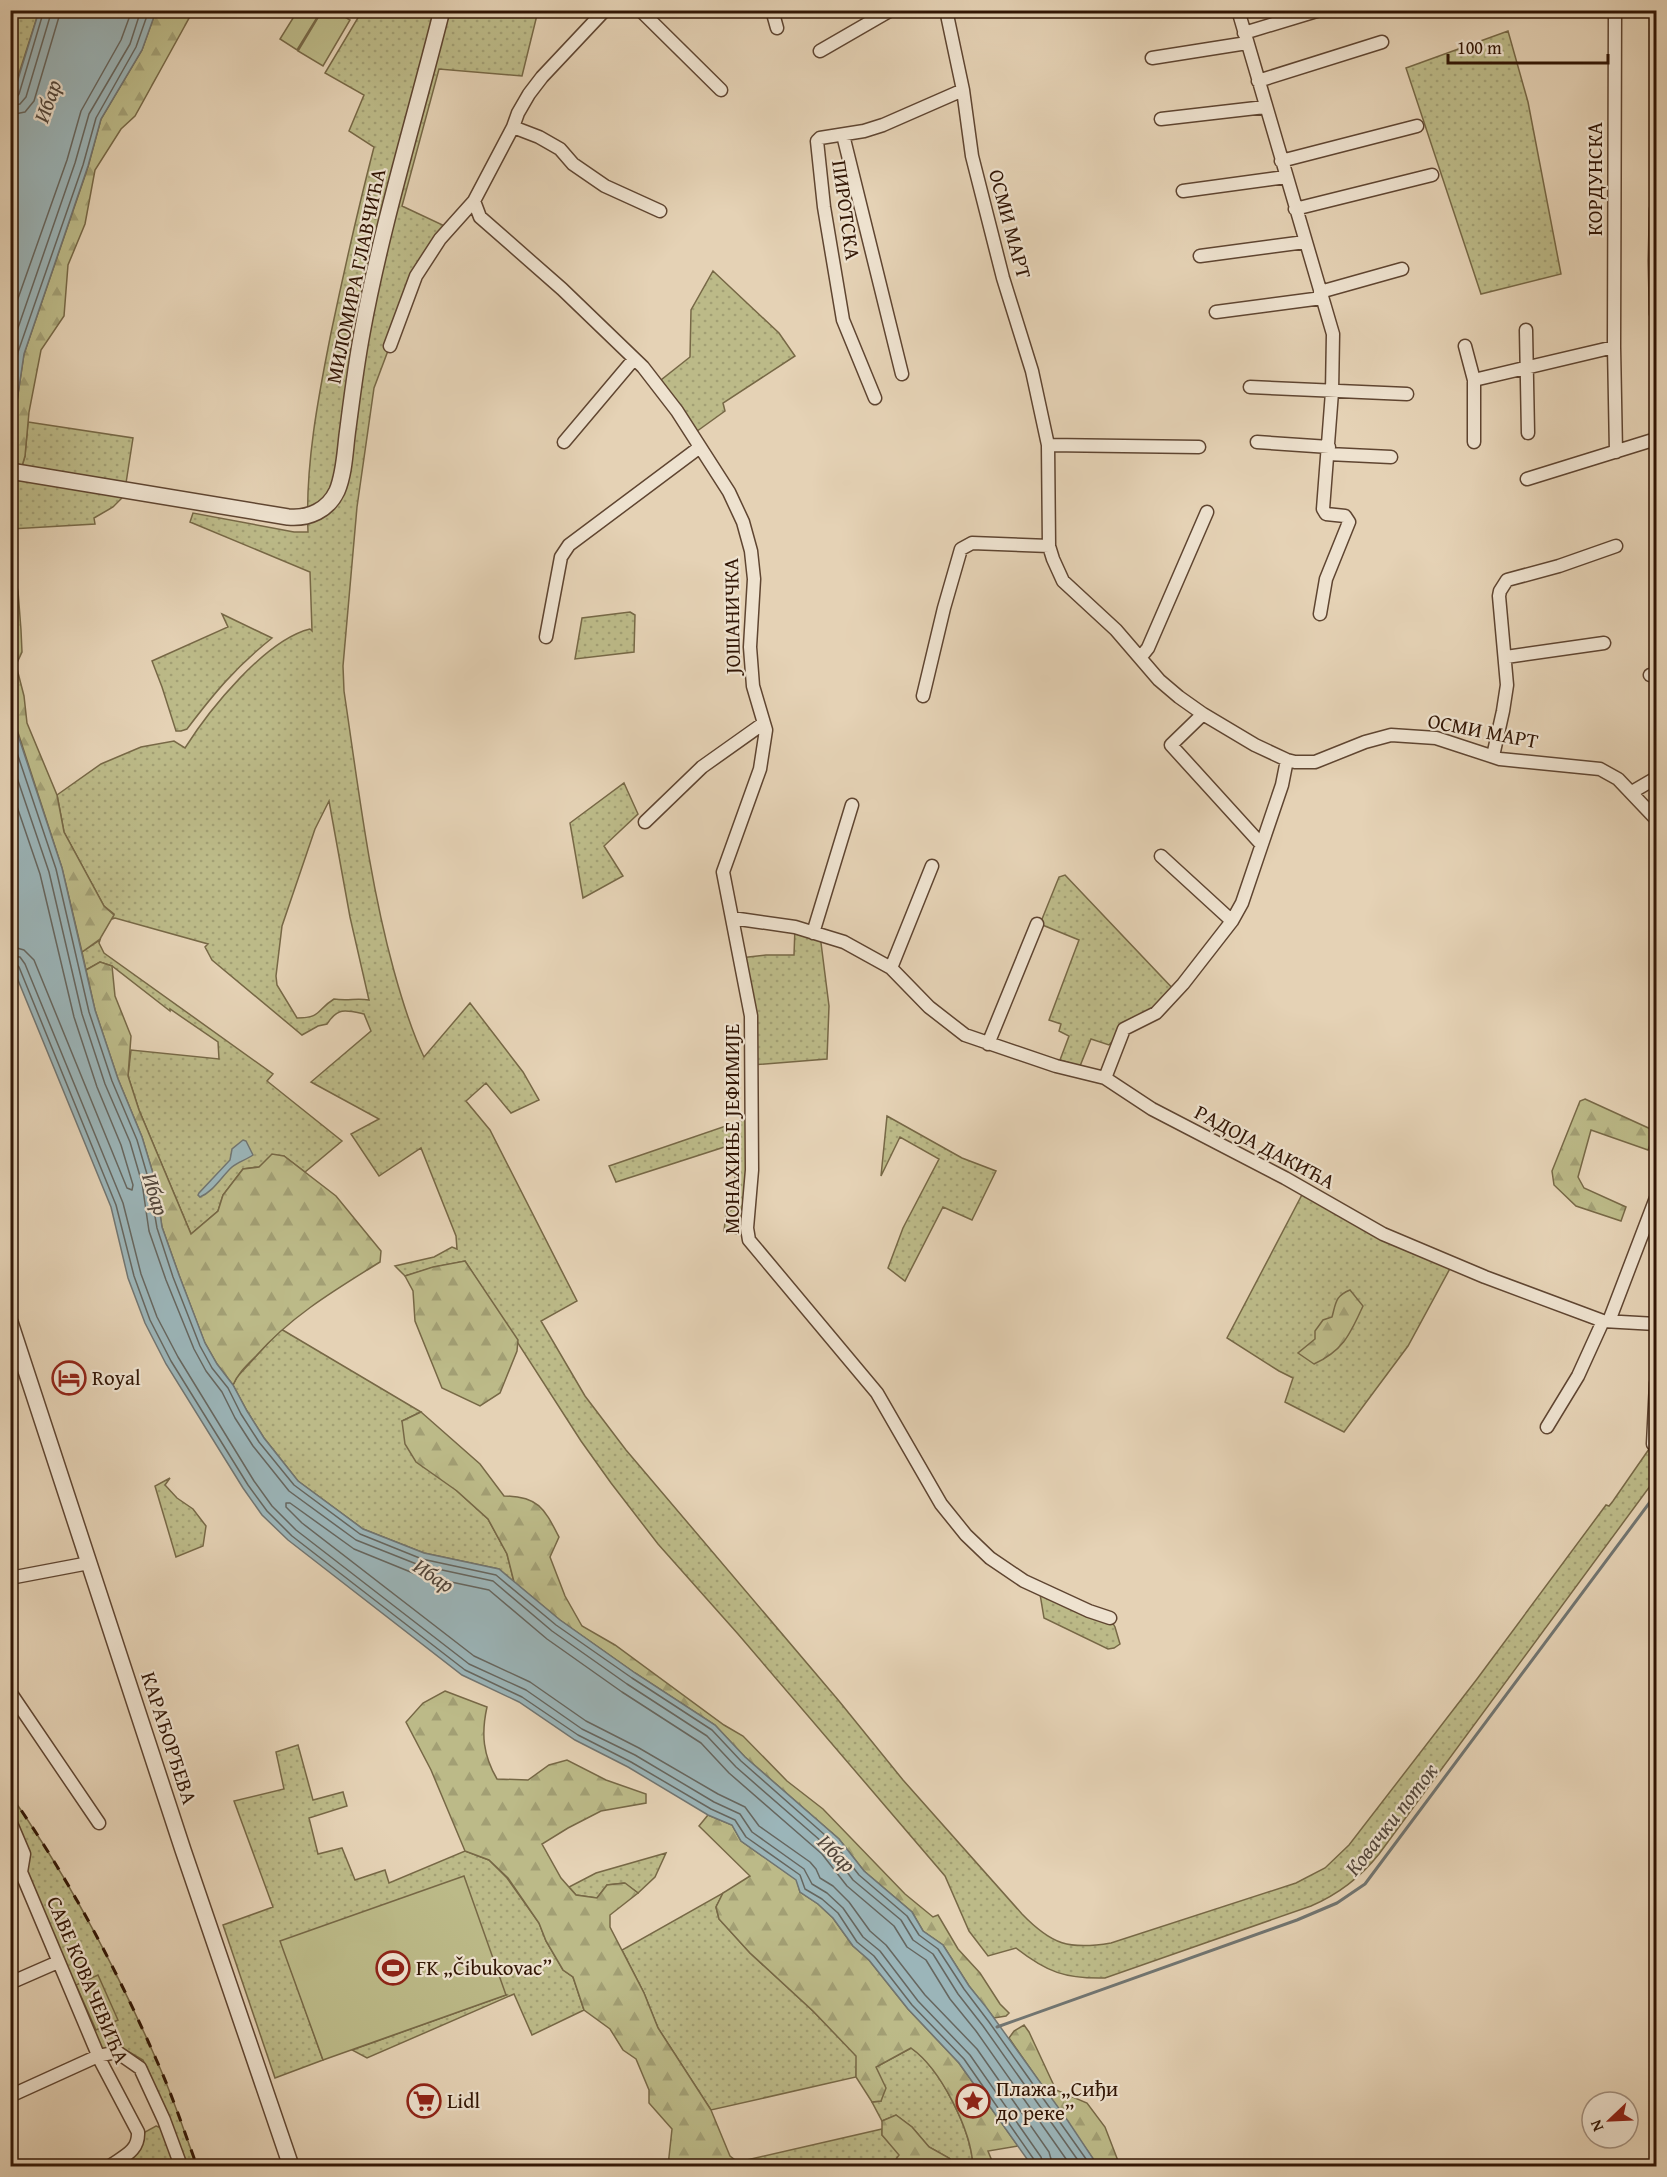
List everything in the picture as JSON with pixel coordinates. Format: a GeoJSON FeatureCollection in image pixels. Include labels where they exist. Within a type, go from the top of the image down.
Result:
{"type":"FeatureCollection","features":[{"type":"Feature","properties":{"kind":"street","name":"МИЛОМИРА ГЛАВЧИЋА"},"geometry":{"type":"LineString","coordinates":[[10,471],[284,517],[303,517],[321,510],[333,498],[339,484],[368,303],[442,10]]}},
{"type":"Feature","properties":{"kind":"street"},"geometry":{"type":"LineString","coordinates":[[390,346],[416,276],[444,234],[474,201],[518,113],[542,77],[605,10]]}},
{"type":"Feature","properties":{"kind":"street"},"geometry":{"type":"LineString","coordinates":[[640,10],[721,90]]}},
{"type":"Feature","properties":{"kind":"street"},"geometry":{"type":"LineString","coordinates":[[772,10],[777,28]]}},
{"type":"Feature","properties":{"kind":"street"},"geometry":{"type":"LineString","coordinates":[[820,51],[891,10]]}},
{"type":"Feature","properties":{"kind":"street","name":"ОСМИ МАРТ"},"geometry":{"type":"LineString","coordinates":[[946,10],[963,90],[972,156],[1003,278],[1032,371],[1048,445],[1049,546],[1063,581],[1116,630],[1159,680],[1179,697],[1255,745],[1287,760],[1315,762],[1365,742],[1391,735],[1436,738],[1500,759],[1600,769],[1618,779],[1656,819]]}},
{"type":"Feature","properties":{"kind":"street"},"geometry":{"type":"LineString","coordinates":[[1238,10],[1333,334],[1332,392],[1323,509],[1326,514],[1345,516],[1348,522],[1343,540],[1326,579],[1320,614]]}},
{"type":"Feature","properties":{"kind":"street"},"geometry":{"type":"LineString","coordinates":[[1152,58],[1246,38],[1320,10]]}},
{"type":"Feature","properties":{"kind":"street","name":"КОРДУНСКА"},"geometry":{"type":"LineString","coordinates":[[1615,10],[1616,452]]}},
{"type":"Feature","properties":{"kind":"street"},"geometry":{"type":"LineString","coordinates":[[1258,81],[1382,42]]}},
{"type":"Feature","properties":{"kind":"street","name":"ПИРОТСКА"},"geometry":{"type":"LineString","coordinates":[[874,398],[843,320],[824,207],[817,141],[883,124],[963,90]]}},
{"type":"Feature","properties":{"kind":"street"},"geometry":{"type":"LineString","coordinates":[[1161,119],[1265,107]]}},
{"type":"Feature","properties":{"kind":"street"},"geometry":{"type":"LineString","coordinates":[[1281,161],[1417,126]]}},
{"type":"Feature","properties":{"kind":"street"},"geometry":{"type":"LineString","coordinates":[[513,127],[539,137],[560,149],[573,164],[605,186],[660,211]]}},
{"type":"Feature","properties":{"kind":"street"},"geometry":{"type":"LineString","coordinates":[[843,135],[902,374]]}},
{"type":"Feature","properties":{"kind":"street"},"geometry":{"type":"LineString","coordinates":[[1295,209],[1432,175]]}},
{"type":"Feature","properties":{"kind":"street"},"geometry":{"type":"LineString","coordinates":[[1183,191],[1286,177]]}},
{"type":"Feature","properties":{"kind":"street","name":"ЈОШАНИЧКА"},"geometry":{"type":"LineString","coordinates":[[474,201],[480,217],[562,289],[634,359],[677,411],[729,492],[743,522],[754,579],[750,647],[753,686],[766,737],[760,770],[723,872],[732,918]]}},
{"type":"Feature","properties":{"kind":"street"},"geometry":{"type":"LineString","coordinates":[[1656,209],[1656,314]]}},
{"type":"Feature","properties":{"kind":"street"},"geometry":{"type":"LineString","coordinates":[[1200,256],[1305,242]]}},
{"type":"Feature","properties":{"kind":"street"},"geometry":{"type":"LineString","coordinates":[[1216,312],[1321,295],[1402,269]]}},
{"type":"Feature","properties":{"kind":"street"},"geometry":{"type":"LineString","coordinates":[[1526,330],[1528,432]]}},
{"type":"Feature","properties":{"kind":"street"},"geometry":{"type":"LineString","coordinates":[[1465,346],[1474,380],[1474,442]]}},
{"type":"Feature","properties":{"kind":"street"},"geometry":{"type":"LineString","coordinates":[[1474,380],[1614,347]]}},
{"type":"Feature","properties":{"kind":"street"},"geometry":{"type":"LineString","coordinates":[[564,442],[634,359]]}},
{"type":"Feature","properties":{"kind":"street"},"geometry":{"type":"LineString","coordinates":[[1250,387],[1407,394]]}},
{"type":"Feature","properties":{"kind":"street"},"geometry":{"type":"LineString","coordinates":[[1527,479],[1656,439]]}},
{"type":"Feature","properties":{"kind":"street"},"geometry":{"type":"LineString","coordinates":[[1257,442],[1391,457]]}},
{"type":"Feature","properties":{"kind":"street"},"geometry":{"type":"LineString","coordinates":[[1048,445],[1199,447]]}},
{"type":"Feature","properties":{"kind":"street"},"geometry":{"type":"LineString","coordinates":[[546,637],[558,568],[561,557],[569,545],[700,447]]}},
{"type":"Feature","properties":{"kind":"street"},"geometry":{"type":"LineString","coordinates":[[1140,658],[1148,648],[1207,512]]}},
{"type":"Feature","properties":{"kind":"street"},"geometry":{"type":"LineString","coordinates":[[923,696],[961,549],[972,543],[1049,546]]}},
{"type":"Feature","properties":{"kind":"street"},"geometry":{"type":"LineString","coordinates":[[1493,756],[1506,694],[1506,657],[1499,596],[1504,583],[1507,580],[1559,566],[1616,546]]}},
{"type":"Feature","properties":{"kind":"street"},"geometry":{"type":"LineString","coordinates":[[1506,657],[1604,643]]}},
{"type":"Feature","properties":{"kind":"street"},"geometry":{"type":"LineString","coordinates":[[1203,714],[1171,745],[1261,844]]}},
{"type":"Feature","properties":{"kind":"street"},"geometry":{"type":"LineString","coordinates":[[645,822],[702,767],[764,723]]}},
{"type":"Feature","properties":{"kind":"street"},"geometry":{"type":"LineString","coordinates":[[732,918],[795,927],[844,942],[891,968],[929,1007],[965,1035],[1056,1066],[1105,1078],[1124,1029],[1156,1013],[1183,984],[1232,921],[1242,903],[1282,785],[1287,760]]}},
{"type":"Feature","properties":{"kind":"street"},"geometry":{"type":"LineString","coordinates":[[1632,792],[1656,778]]}},
{"type":"Feature","properties":{"kind":"street"},"geometry":{"type":"LineString","coordinates":[[813,933],[852,805]]}},
{"type":"Feature","properties":{"kind":"street"},"geometry":{"type":"LineString","coordinates":[[1161,856],[1232,921]]}},
{"type":"Feature","properties":{"kind":"street"},"geometry":{"type":"LineString","coordinates":[[891,968],[932,866]]}},
{"type":"Feature","properties":{"kind":"street","name":"МОНАХИЊЕ ЈЕФИМИЈЕ"},"geometry":{"type":"LineString","coordinates":[[732,918],[751,1016],[752,1170],[747,1228],[749,1240],[877,1393],[940,1503],[966,1535],[990,1558],[1024,1581],[1089,1611],[1110,1618]]}},
{"type":"Feature","properties":{"kind":"street"},"geometry":{"type":"LineString","coordinates":[[988,1044],[1037,924]]}},
{"type":"Feature","properties":{"kind":"street","name":"РАДОЈА ДАКИЋА"},"geometry":{"type":"LineString","coordinates":[[1105,1078],[1152,1109],[1285,1178],[1383,1234],[1485,1277],[1606,1321],[1656,1324]]}},
{"type":"Feature","properties":{"kind":"street"},"geometry":{"type":"LineString","coordinates":[[1547,1427],[1578,1376],[1606,1321],[1656,1198]]}},
{"type":"Feature","properties":{"kind":"street","name":"КАРАЂОРЂЕВА"},"geometry":{"type":"LineString","coordinates":[[10,1322],[16,1353],[89,1563],[186,1861],[291,2166]]}},
{"type":"Feature","properties":{"kind":"street"},"geometry":{"type":"LineString","coordinates":[[1653,1444],[1656,1383]]}},
{"type":"Feature","properties":{"kind":"street"},"geometry":{"type":"LineString","coordinates":[[10,1578],[89,1563]]}},
{"type":"Feature","properties":{"kind":"street"},"geometry":{"type":"LineString","coordinates":[[10,1692],[99,1823]]}},
{"type":"Feature","properties":{"kind":"street","name":"САВЕ КОВАЧЕВИЋА"},"geometry":{"type":"LineString","coordinates":[[10,1821],[24,1854],[16,1874],[58,1962],[98,2056],[138,2132],[139,2142],[133,2150],[110,2166]]}},
{"type":"Feature","properties":{"kind":"street"},"geometry":{"type":"LineString","coordinates":[[10,1983],[58,1962]]}},
{"type":"Feature","properties":{"kind":"street"},"geometry":{"type":"LineString","coordinates":[[10,2096],[98,2056],[117,2052],[140,2068],[164,2120],[181,2166]]}},
{"type":"Feature","properties":{"kind":"green space"},"geometry":{"type":"Polygon","coordinates":[[[298,10],[321,11],[297,50],[280,39],[298,10]]]}},
{"type":"Feature","properties":{"kind":"green space"},"geometry":{"type":"Polygon","coordinates":[[[11,11],[39,11],[14,89],[11,88],[11,11]]]}},
{"type":"Feature","properties":{"kind":"green space"},"geometry":{"type":"Polygon","coordinates":[[[156,11],[193,11],[135,116],[121,129],[95,170],[85,224],[68,265],[64,316],[41,350],[29,412],[25,456],[11,497],[11,422],[17,401],[24,354],[88,167],[101,119],[142,50],[156,11]]]}},
{"type":"Feature","properties":{"kind":"green space"},"geometry":{"type":"Polygon","coordinates":[[[322,11],[335,11],[350,20],[323,66],[298,51],[322,11]]]}},
{"type":"Feature","properties":{"kind":"green space"},"geometry":{"type":"Polygon","coordinates":[[[362,11],[538,11],[522,76],[439,69],[402,206],[449,228],[416,276],[374,388],[357,507],[343,666],[344,691],[378,902],[385,937],[407,1015],[424,1057],[470,1003],[523,1072],[539,1100],[511,1113],[486,1083],[466,1101],[490,1130],[577,1301],[541,1321],[585,1396],[626,1450],[903,1780],[1022,1914],[1043,1933],[1062,1943],[1084,1946],[1111,1943],[1296,1883],[1325,1868],[1349,1845],[1477,1679],[1606,1505],[1609,1506],[1613,1501],[1656,1439],[1656,1478],[1379,1854],[1364,1871],[1340,1891],[1321,1901],[1105,1978],[1079,1977],[1057,1972],[1037,1963],[1016,1948],[988,1956],[969,1931],[945,1876],[658,1544],[611,1483],[581,1441],[465,1261],[405,1276],[395,1266],[434,1257],[452,1247],[457,1249],[456,1236],[421,1148],[379,1176],[351,1134],[379,1119],[311,1082],[371,1031],[364,1014],[339,1012],[327,1024],[302,1035],[212,960],[205,947],[208,944],[112,919],[114,914],[104,906],[64,832],[57,795],[101,764],[141,747],[174,741],[185,748],[208,715],[257,661],[293,636],[310,629],[312,631],[310,572],[190,522],[193,513],[294,532],[308,532],[308,482],[317,407],[341,286],[374,147],[349,131],[364,95],[325,73],[362,11]],[[329,801],[315,829],[282,926],[277,985],[297,1018],[315,1015],[334,999],[369,1000],[350,917],[329,801]]]}},
{"type":"Feature","properties":{"kind":"green space"},"geometry":{"type":"Polygon","coordinates":[[[1508,31],[1528,102],[1561,274],[1481,294],[1406,68],[1508,31]]]}},
{"type":"Feature","properties":{"kind":"green space"},"geometry":{"type":"Polygon","coordinates":[[[713,271],[779,333],[795,356],[723,403],[725,411],[693,434],[656,384],[690,357],[691,310],[713,271]]]}},
{"type":"Feature","properties":{"kind":"green space"},"geometry":{"type":"Polygon","coordinates":[[[28,422],[133,438],[124,496],[113,507],[94,518],[95,524],[11,529],[10,497],[25,456],[28,422]]]}},
{"type":"Feature","properties":{"kind":"green space"},"geometry":{"type":"Polygon","coordinates":[[[10,557],[18,591],[21,630],[22,652],[16,665],[24,696],[27,723],[57,795],[64,832],[104,906],[114,915],[100,939],[82,952],[62,868],[11,711],[10,557]]]}},
{"type":"Feature","properties":{"kind":"green space"},"geometry":{"type":"Polygon","coordinates":[[[630,612],[635,615],[634,652],[575,659],[582,618],[630,612]]]}},
{"type":"Feature","properties":{"kind":"green space"},"geometry":{"type":"Polygon","coordinates":[[[222,614],[272,638],[226,681],[187,729],[176,731],[152,661],[228,627],[222,614]]]}},
{"type":"Feature","properties":{"kind":"green space"},"geometry":{"type":"Polygon","coordinates":[[[624,783],[638,814],[604,846],[623,876],[583,898],[570,823],[624,783]]]}},
{"type":"Feature","properties":{"kind":"green space"},"geometry":{"type":"Polygon","coordinates":[[[1065,875],[1176,992],[1124,1029],[1109,1045],[1091,1039],[1080,1066],[1060,1060],[1069,1036],[1059,1031],[1061,1024],[1049,1020],[1079,940],[1040,924],[1059,877],[1065,875]]]}},
{"type":"Feature","properties":{"kind":"green space"},"geometry":{"type":"Polygon","coordinates":[[[795,927],[820,935],[829,1006],[827,1059],[752,1065],[740,958],[794,955],[795,927]]]}},
{"type":"Feature","properties":{"kind":"green space"},"geometry":{"type":"Polygon","coordinates":[[[100,940],[99,943],[104,953],[273,1074],[267,1081],[342,1141],[305,1172],[284,1156],[259,1167],[243,1169],[223,1195],[218,1211],[191,1234],[139,1110],[128,1076],[131,1050],[219,1059],[218,1042],[170,1009],[170,1011],[112,966],[100,962],[86,970],[82,952],[100,940]]]}},
{"type":"Feature","properties":{"kind":"green space"},"geometry":{"type":"Polygon","coordinates":[[[100,962],[112,966],[115,996],[131,1036],[128,1076],[139,1110],[191,1234],[218,1211],[223,1195],[243,1169],[259,1167],[272,1154],[284,1156],[336,1196],[381,1251],[380,1262],[314,1304],[284,1328],[243,1369],[233,1385],[217,1364],[204,1341],[162,1227],[155,1180],[142,1137],[118,1079],[95,1010],[86,970],[100,962]]]}},
{"type":"Feature","properties":{"kind":"green space"},"geometry":{"type":"Polygon","coordinates":[[[1585,1099],[1655,1131],[1648,1150],[1591,1130],[1578,1177],[1584,1188],[1626,1207],[1621,1221],[1576,1206],[1554,1185],[1552,1171],[1580,1101],[1585,1099]]]}},
{"type":"Feature","properties":{"kind":"green space"},"geometry":{"type":"Polygon","coordinates":[[[887,1116],[962,1158],[996,1171],[972,1220],[943,1207],[905,1281],[888,1268],[903,1228],[939,1159],[900,1137],[881,1176],[887,1116]]]}},
{"type":"Feature","properties":{"kind":"green space"},"geometry":{"type":"Polygon","coordinates":[[[752,1117],[747,1228],[737,1234],[724,1231],[726,1214],[735,1207],[735,1156],[740,1142],[616,1182],[609,1166],[752,1117]]]}},
{"type":"Feature","properties":{"kind":"green space"},"geometry":{"type":"Polygon","coordinates":[[[1305,1189],[1453,1263],[1408,1346],[1344,1432],[1285,1402],[1293,1378],[1227,1338],[1305,1189]]]}},
{"type":"Feature","properties":{"kind":"green space"},"geometry":{"type":"Polygon","coordinates":[[[465,1261],[518,1340],[517,1351],[500,1393],[480,1406],[442,1388],[415,1321],[413,1291],[405,1276],[433,1267],[465,1261]]]}},
{"type":"Feature","properties":{"kind":"green space"},"geometry":{"type":"Polygon","coordinates":[[[1350,1290],[1363,1306],[1354,1325],[1339,1347],[1314,1364],[1298,1353],[1315,1339],[1315,1331],[1323,1320],[1332,1317],[1339,1297],[1350,1290]]]}},
{"type":"Feature","properties":{"kind":"green space"},"geometry":{"type":"Polygon","coordinates":[[[281,1329],[421,1412],[402,1421],[457,1491],[488,1519],[507,1554],[514,1582],[499,1569],[424,1553],[363,1529],[298,1481],[264,1438],[233,1385],[237,1377],[281,1329]]]}},
{"type":"Feature","properties":{"kind":"green space"},"geometry":{"type":"Polygon","coordinates":[[[421,1412],[480,1464],[504,1496],[533,1502],[545,1512],[559,1537],[550,1557],[565,1596],[582,1626],[615,1645],[724,1725],[743,1736],[787,1781],[823,1809],[905,1894],[933,1917],[938,1915],[958,1949],[980,1973],[1000,2004],[1009,2013],[1006,2016],[994,2018],[969,1986],[943,1945],[923,1931],[912,1912],[864,1871],[839,1839],[745,1757],[715,1725],[635,1673],[560,1620],[514,1582],[507,1554],[488,1519],[457,1491],[416,1462],[405,1444],[402,1421],[421,1412]]]}},
{"type":"Feature","properties":{"kind":"green space"},"geometry":{"type":"Polygon","coordinates":[[[170,1478],[165,1485],[177,1498],[193,1509],[206,1526],[203,1546],[176,1557],[155,1486],[170,1478]]]}},
{"type":"Feature","properties":{"kind":"green space"},"geometry":{"type":"Polygon","coordinates":[[[1039,1588],[1110,1618],[1120,1644],[1108,1649],[1044,1618],[1039,1588]]]}},
{"type":"Feature","properties":{"kind":"green space"},"geometry":{"type":"Polygon","coordinates":[[[445,1691],[487,1707],[484,1726],[486,1753],[497,1779],[528,1780],[549,1765],[567,1760],[606,1780],[646,1794],[646,1803],[601,1811],[542,1844],[561,1878],[576,1895],[597,1898],[607,1885],[625,1883],[638,1893],[610,1915],[610,1927],[644,1993],[658,2028],[711,2110],[730,2156],[743,2166],[668,2166],[672,2129],[649,2103],[649,2090],[636,2059],[623,2050],[610,2029],[584,2010],[573,1977],[563,1970],[546,1941],[539,1923],[508,1878],[489,1860],[465,1851],[431,1770],[406,1722],[423,1703],[445,1691]]]}},
{"type":"Feature","properties":{"kind":"green space"},"geometry":{"type":"Polygon","coordinates":[[[298,1745],[313,1800],[343,1792],[347,1806],[309,1818],[318,1854],[342,1848],[355,1880],[385,1870],[389,1883],[465,1851],[489,1860],[507,1878],[539,1923],[546,1941],[563,1970],[573,1977],[584,2010],[532,2035],[514,1994],[367,2058],[352,2050],[506,1995],[281,1941],[323,2060],[275,2078],[223,1925],[273,1907],[234,1801],[284,1789],[276,1752],[298,1745]]]}},
{"type":"Feature","properties":{"kind":"green space"},"geometry":{"type":"Polygon","coordinates":[[[10,1794],[52,1857],[107,1956],[162,2072],[197,2166],[183,2166],[167,2113],[143,2060],[119,2046],[110,2048],[98,2056],[21,1872],[24,1854],[11,1821],[10,1794]]]}},
{"type":"Feature","properties":{"kind":"green space"},"geometry":{"type":"Polygon","coordinates":[[[708,1815],[732,1825],[741,1841],[797,1880],[800,1892],[833,1918],[853,1946],[869,1960],[908,2009],[959,2063],[1018,2146],[988,2151],[994,2166],[973,2166],[967,2135],[952,2101],[933,2070],[911,2048],[876,2067],[886,2088],[881,2101],[872,2102],[856,2077],[856,2056],[813,2011],[750,1953],[719,1919],[716,1907],[723,1893],[750,1876],[699,1826],[708,1815]]]}},
{"type":"Feature","properties":{"kind":"green space"},"geometry":{"type":"Polygon","coordinates":[[[666,1853],[655,1877],[638,1893],[624,1883],[607,1885],[597,1898],[576,1895],[569,1887],[596,1873],[666,1853]]]}},
{"type":"Feature","properties":{"kind":"green space","name":"FK „Čibukovac”"},"geometry":{"type":"Polygon","coordinates":[[[464,1876],[506,1995],[323,2060],[280,1941],[464,1876]]]}},
{"type":"Feature","properties":{"kind":"green space"},"geometry":{"type":"Polygon","coordinates":[[[723,1893],[716,1907],[719,1919],[750,1953],[813,2011],[857,2056],[856,2077],[711,2110],[658,2028],[644,1993],[622,1950],[723,1893]]]}},
{"type":"Feature","properties":{"kind":"green space"},"geometry":{"type":"Polygon","coordinates":[[[98,1975],[118,2020],[96,2030],[76,1985],[98,1975]]]}},
{"type":"Feature","properties":{"kind":"green space"},"geometry":{"type":"Polygon","coordinates":[[[1024,2025],[1056,2090],[1087,2103],[1105,2127],[1120,2166],[1098,2166],[1009,2038],[1014,2031],[1024,2025]]]}},
{"type":"Feature","properties":{"kind":"green space"},"geometry":{"type":"Polygon","coordinates":[[[911,2048],[933,2070],[953,2101],[967,2135],[973,2166],[957,2166],[949,2158],[929,2147],[912,2127],[896,2115],[882,2121],[872,2102],[881,2101],[876,2067],[911,2048]]]}},
{"type":"Feature","properties":{"kind":"green space"},"geometry":{"type":"Polygon","coordinates":[[[896,2115],[912,2127],[929,2147],[949,2158],[957,2166],[891,2166],[899,2155],[882,2135],[882,2121],[896,2115]]]}},
{"type":"Feature","properties":{"kind":"green space"},"geometry":{"type":"Polygon","coordinates":[[[156,2126],[162,2128],[177,2166],[111,2166],[133,2150],[145,2132],[156,2126]]]}},
{"type":"Feature","properties":{"kind":"green space"},"geometry":{"type":"Polygon","coordinates":[[[882,2129],[882,2135],[900,2155],[891,2166],[744,2166],[747,2160],[882,2129]]]}},
{"type":"Feature","properties":{"kind":"water","name":"Ибар"},"geometry":{"type":"Polygon","coordinates":[[[39,11],[156,11],[142,50],[101,119],[88,166],[24,354],[17,401],[11,422],[11,102],[39,11]]]}},
{"type":"Feature","properties":{"kind":"water","name":"Ибар"},"geometry":{"type":"Polygon","coordinates":[[[10,711],[62,868],[95,1010],[118,1079],[142,1137],[155,1180],[162,1227],[205,1343],[264,1438],[298,1481],[363,1529],[424,1553],[499,1569],[560,1620],[635,1673],[715,1725],[745,1757],[839,1839],[864,1871],[912,1912],[923,1931],[943,1945],[969,1986],[1068,2121],[1098,2166],[1032,2166],[959,2063],[908,2009],[869,1960],[853,1946],[833,1918],[800,1892],[796,1880],[741,1841],[732,1825],[708,1815],[628,1767],[575,1740],[519,1702],[462,1675],[288,1540],[262,1515],[166,1364],[145,1323],[128,1278],[111,1207],[11,963],[10,711]]]}},
{"type":"Feature","properties":{"kind":"water"},"geometry":{"type":"Polygon","coordinates":[[[243,1140],[246,1141],[253,1155],[232,1167],[213,1188],[200,1197],[199,1193],[230,1160],[232,1149],[243,1140]]]}},
{"type":"Feature","properties":{"kind":"waterway","name":"Ковачки поток"},"geometry":{"type":"LineString","coordinates":[[997,2027],[1297,1920],[1337,1903],[1365,1884],[1656,1494]]}},
{"type":"Feature","properties":{"kind":"railway"},"geometry":{"type":"LineString","coordinates":[[10,1794],[52,1857],[107,1956],[162,2072],[197,2166]]}},
{"type":"Feature","properties":{"kind":"place","name":"Royal"},"geometry":{"type":"Point","coordinates":[69,1378]}},
{"type":"Feature","properties":{"kind":"place","name":"FK „Čibukovac”"},"geometry":{"type":"Point","coordinates":[393,1968]}},
{"type":"Feature","properties":{"kind":"place","name":"Lidl"},"geometry":{"type":"Point","coordinates":[424,2101]}},
{"type":"Feature","properties":{"kind":"place","name":"Плажа „Сиђи до реке”"},"geometry":{"type":"Point","coordinates":[973,2101]}}]}
